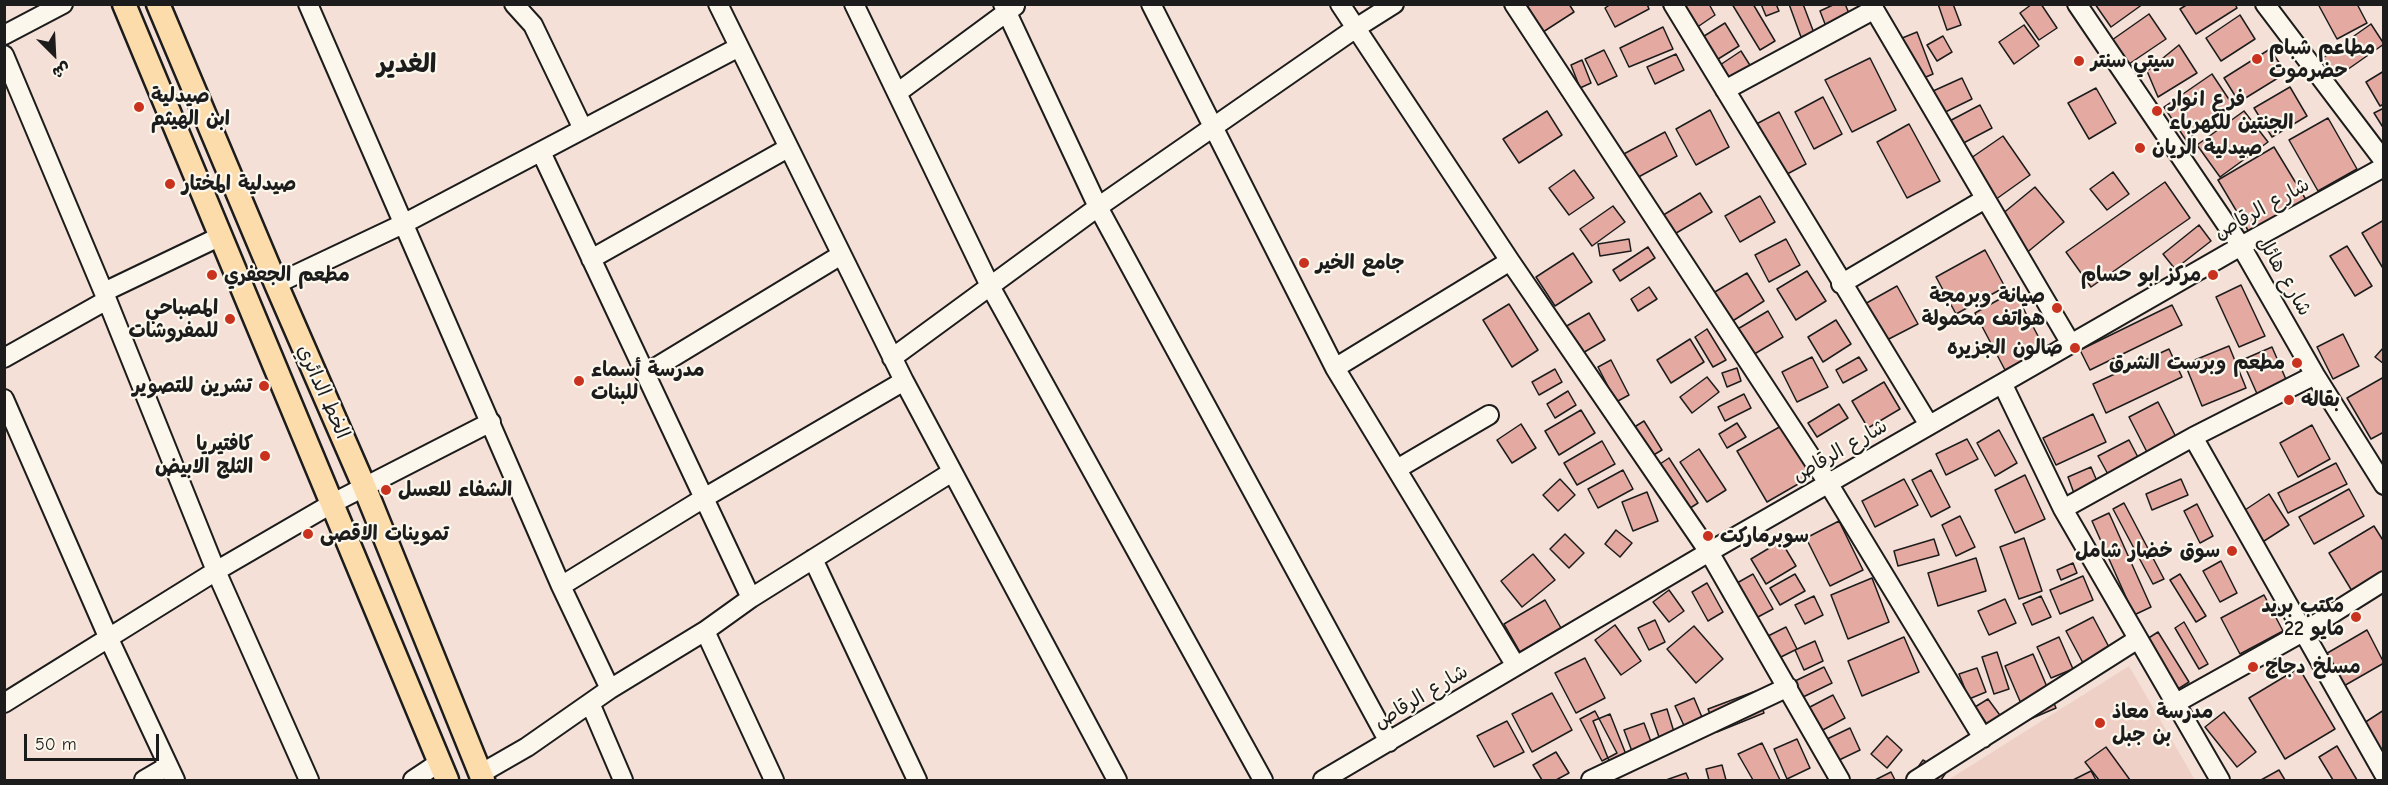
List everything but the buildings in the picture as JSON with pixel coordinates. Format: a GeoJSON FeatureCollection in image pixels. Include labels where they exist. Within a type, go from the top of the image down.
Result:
{"type":"FeatureCollection","features":[{"type":"Feature","properties":{"kind":"main road","name":"الخط الدائري"},"geometry":{"type":"LineString","coordinates":[[124,4],[443,771]]}},
{"type":"Feature","properties":{"kind":"main road","name":"الخط الدائري"},"geometry":{"type":"LineString","coordinates":[[158,4],[364,486],[482,777]]}},
{"type":"Feature","properties":{"kind":"street"},"geometry":{"type":"LineString","coordinates":[[4,35],[63,4]]}},
{"type":"Feature","properties":{"kind":"street"},"geometry":{"type":"LineString","coordinates":[[308,4],[561,586],[610,689]]}},
{"type":"Feature","properties":{"kind":"street"},"geometry":{"type":"LineString","coordinates":[[514,4],[533,25],[584,129]]}},
{"type":"Feature","properties":{"kind":"street"},"geometry":{"type":"LineString","coordinates":[[718,4],[892,358],[1117,780]]}},
{"type":"Feature","properties":{"kind":"street"},"geometry":{"type":"LineString","coordinates":[[854,4],[990,286],[1263,780]]}},
{"type":"Feature","properties":{"kind":"street"},"geometry":{"type":"LineString","coordinates":[[1151,4],[1335,368],[1516,666]]}},
{"type":"Feature","properties":{"kind":"street"},"geometry":{"type":"LineString","coordinates":[[1340,4],[1510,261],[1709,552],[1840,780]]}},
{"type":"Feature","properties":{"kind":"street"},"geometry":{"type":"LineString","coordinates":[[892,358],[1098,207],[1394,4]]}},
{"type":"Feature","properties":{"kind":"street"},"geometry":{"type":"LineString","coordinates":[[1514,4],[1828,483],[1983,738]]}},
{"type":"Feature","properties":{"kind":"street"},"geometry":{"type":"LineString","coordinates":[[1673,4],[1841,284],[1929,425]]}},
{"type":"Feature","properties":{"kind":"street","name":"شارع هائل"},"geometry":{"type":"LineString","coordinates":[[2077,4],[2241,246],[2316,375],[2384,485]]}},
{"type":"Feature","properties":{"kind":"street"},"geometry":{"type":"LineString","coordinates":[[2265,4],[2384,161]]}},
{"type":"Feature","properties":{"kind":"street"},"geometry":{"type":"LineString","coordinates":[[897,93],[1008,7],[1098,207],[1389,742]]}},
{"type":"Feature","properties":{"kind":"street"},"geometry":{"type":"LineString","coordinates":[[1725,90],[1872,7],[2071,344]]}},
{"type":"Feature","properties":{"kind":"street"},"geometry":{"type":"LineString","coordinates":[[276,284],[405,223],[739,47]]}},
{"type":"Feature","properties":{"kind":"street"},"geometry":{"type":"LineString","coordinates":[[4,56],[105,296],[216,571],[309,780]]}},
{"type":"Feature","properties":{"kind":"street"},"geometry":{"type":"LineString","coordinates":[[591,260],[788,148]]}},
{"type":"Feature","properties":{"kind":"street"},"geometry":{"type":"LineString","coordinates":[[541,152],[751,598]]}},
{"type":"Feature","properties":{"kind":"street","name":"شارع الرقاص"},"geometry":{"type":"LineString","coordinates":[[1323,780],[1828,483],[2003,385],[2241,246],[2384,167]]}},
{"type":"Feature","properties":{"kind":"street"},"geometry":{"type":"LineString","coordinates":[[1841,284],[1985,199]]}},
{"type":"Feature","properties":{"kind":"street"},"geometry":{"type":"LineString","coordinates":[[4,358],[105,296],[221,236]]}},
{"type":"Feature","properties":{"kind":"street"},"geometry":{"type":"LineString","coordinates":[[645,374],[841,255]]}},
{"type":"Feature","properties":{"kind":"street"},"geometry":{"type":"LineString","coordinates":[[1335,368],[1510,261]]}},
{"type":"Feature","properties":{"kind":"street"},"geometry":{"type":"LineString","coordinates":[[2063,509],[2193,437],[2316,375]]}},
{"type":"Feature","properties":{"kind":"street"},"geometry":{"type":"LineString","coordinates":[[561,586],[704,498],[904,381]]}},
{"type":"Feature","properties":{"kind":"street"},"geometry":{"type":"LineString","coordinates":[[2003,385],[2063,509],[2220,780]]}},
{"type":"Feature","properties":{"kind":"street"},"geometry":{"type":"LineString","coordinates":[[4,399],[108,639],[171,773],[144,780]]}},
{"type":"Feature","properties":{"kind":"street"},"geometry":{"type":"LineString","coordinates":[[1397,470],[1489,415]]}},
{"type":"Feature","properties":{"kind":"street"},"geometry":{"type":"LineString","coordinates":[[7,694],[108,639],[216,571],[333,503],[491,422]]}},
{"type":"Feature","properties":{"kind":"street"},"geometry":{"type":"LineString","coordinates":[[2193,437],[2384,774]]}},
{"type":"Feature","properties":{"kind":"street"},"geometry":{"type":"LineString","coordinates":[[482,777],[610,689],[705,631],[751,598],[952,472]]}},
{"type":"Feature","properties":{"kind":"street"},"geometry":{"type":"LineString","coordinates":[[813,559],[917,780]]}},
{"type":"Feature","properties":{"kind":"street"},"geometry":{"type":"LineString","coordinates":[[2176,703],[2303,632],[2384,581]]}},
{"type":"Feature","properties":{"kind":"street"},"geometry":{"type":"LineString","coordinates":[[705,631],[774,780]]}},
{"type":"Feature","properties":{"kind":"street"},"geometry":{"type":"LineString","coordinates":[[1916,780],[2138,639]]}},
{"type":"Feature","properties":{"kind":"street"},"geometry":{"type":"LineString","coordinates":[[1591,780],[1788,687]]}},
{"type":"Feature","properties":{"kind":"street"},"geometry":{"type":"LineString","coordinates":[[590,703],[623,780]]}},
{"type":"Feature","properties":{"kind":"street"},"geometry":{"type":"LineString","coordinates":[[413,780],[443,771]]}},
{"type":"Feature","properties":{"kind":"shaded area","name":"مدرسة معاذ بن جبل"},"geometry":{"type":"Polygon","coordinates":[[[2129,666],[2195,780],[1948,780],[2129,666]]]}},
{"type":"Feature","properties":{"kind":"place","name":"مطاعم شبام حضرموت"},"geometry":{"type":"Point","coordinates":[2257,59]}},
{"type":"Feature","properties":{"kind":"place","name":"سيتي سنتر"},"geometry":{"type":"Point","coordinates":[2079,61]}},
{"type":"Feature","properties":{"kind":"place","name":"صيدلية ابن الهيثم"},"geometry":{"type":"Point","coordinates":[139,107]}},
{"type":"Feature","properties":{"kind":"place","name":"فرع انوار الجنتين للكهرباء"},"geometry":{"type":"Point","coordinates":[2157,111]}},
{"type":"Feature","properties":{"kind":"place","name":"صيدلية الريان"},"geometry":{"type":"Point","coordinates":[2140,148]}},
{"type":"Feature","properties":{"kind":"place","name":"صيدلية المختار"},"geometry":{"type":"Point","coordinates":[170,184]}},
{"type":"Feature","properties":{"kind":"place","name":"جامع الخير"},"geometry":{"type":"Point","coordinates":[1304,263]}},
{"type":"Feature","properties":{"kind":"place","name":"مطعم الجعفري"},"geometry":{"type":"Point","coordinates":[212,275]}},
{"type":"Feature","properties":{"kind":"place","name":"مركز ابو حسام"},"geometry":{"type":"Point","coordinates":[2213,275]}},
{"type":"Feature","properties":{"kind":"place","name":"صيانة وبرمجة هواتف محمولة"},"geometry":{"type":"Point","coordinates":[2057,308]}},
{"type":"Feature","properties":{"kind":"place","name":"المصباحي للمفروشات"},"geometry":{"type":"Point","coordinates":[230,319]}},
{"type":"Feature","properties":{"kind":"place","name":"صالون الجزيره"},"geometry":{"type":"Point","coordinates":[2075,348]}},
{"type":"Feature","properties":{"kind":"place","name":"مطعم وبرست الشرق"},"geometry":{"type":"Point","coordinates":[2297,363]}},
{"type":"Feature","properties":{"kind":"place","name":"مدرسة أسماء للبنات"},"geometry":{"type":"Point","coordinates":[579,381]}},
{"type":"Feature","properties":{"kind":"place","name":"تشرين للتصوير"},"geometry":{"type":"Point","coordinates":[264,386]}},
{"type":"Feature","properties":{"kind":"place","name":"بقاله"},"geometry":{"type":"Point","coordinates":[2289,400]}},
{"type":"Feature","properties":{"kind":"place","name":"كافتيريا الثلج الابيض"},"geometry":{"type":"Point","coordinates":[265,456]}},
{"type":"Feature","properties":{"kind":"place","name":"الشفاء للعسل"},"geometry":{"type":"Point","coordinates":[386,490]}},
{"type":"Feature","properties":{"kind":"place","name":"تموينات الاقصى"},"geometry":{"type":"Point","coordinates":[308,534]}},
{"type":"Feature","properties":{"kind":"place","name":"سوبرماركت"},"geometry":{"type":"Point","coordinates":[1708,536]}},
{"type":"Feature","properties":{"kind":"place","name":"سوق خضار شامل"},"geometry":{"type":"Point","coordinates":[2232,551]}},
{"type":"Feature","properties":{"kind":"place","name":"مكتب بريد 22 مايو"},"geometry":{"type":"Point","coordinates":[2356,617]}},
{"type":"Feature","properties":{"kind":"place","name":"مسلخ دجاج"},"geometry":{"type":"Point","coordinates":[2253,667]}},
{"type":"Feature","properties":{"kind":"place","name":"مدرسة معاذ بن جبل"},"geometry":{"type":"Point","coordinates":[2100,723]}},
{"type":"Feature","properties":{"kind":"district","name":"الغدير"},"geometry":{"type":"Point","coordinates":[407,65]}}]}
